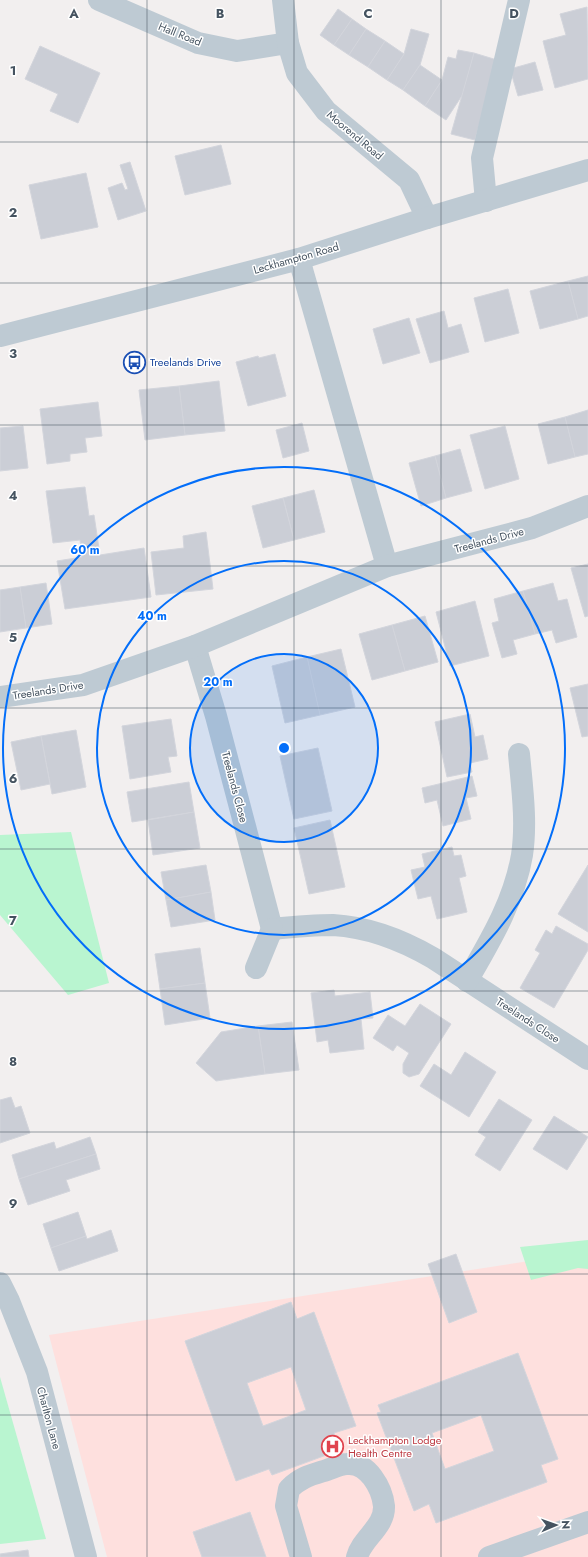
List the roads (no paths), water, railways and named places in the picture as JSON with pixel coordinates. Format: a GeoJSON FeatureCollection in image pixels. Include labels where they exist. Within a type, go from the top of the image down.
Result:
{"type":"FeatureCollection","features":[{"type":"Feature","properties":{"kind":"street","name":"Hall Road"},"geometry":{"type":"LineString","coordinates":[[99,0],[198,43],[237,51],[288,43]]}},
{"type":"Feature","properties":{"kind":"street","name":"Moorend Road"},"geometry":{"type":"LineString","coordinates":[[283,0],[288,43],[297,73],[326,111],[409,180],[427,218]]}},
{"type":"Feature","properties":{"kind":"street"},"geometry":{"type":"LineString","coordinates":[[486,201],[482,158],[518,0]]}},
{"type":"Feature","properties":{"kind":"street","name":"Leckhampton Road"},"geometry":{"type":"LineString","coordinates":[[0,336],[299,259],[427,218],[588,170]]}},
{"type":"Feature","properties":{"kind":"street"},"geometry":{"type":"LineString","coordinates":[[299,259],[387,566]]}},
{"type":"Feature","properties":{"kind":"street","name":"Treelands Drive"},"geometry":{"type":"LineString","coordinates":[[0,698],[83,685],[195,646],[387,566],[532,528],[588,506]]}},
{"type":"Feature","properties":{"kind":"street","name":"Treelands Close"},"geometry":{"type":"LineString","coordinates":[[195,646],[216,716],[272,929],[333,926],[362,929],[387,936],[411,946],[468,981],[588,1060]]}},
{"type":"Feature","properties":{"kind":"street"},"geometry":{"type":"LineString","coordinates":[[468,981],[510,901],[517,878],[522,854],[524,825],[519,754]]}},
{"type":"Feature","properties":{"kind":"street"},"geometry":{"type":"LineString","coordinates":[[256,968],[272,929]]}},
{"type":"Feature","properties":{"kind":"street","name":"Charlton Lane"},"geometry":{"type":"LineString","coordinates":[[0,1283],[9,1301],[36,1372],[86,1557]]}},
{"type":"Feature","properties":{"kind":"street"},"geometry":{"type":"LineString","coordinates":[[301,1557],[286,1506],[289,1489],[305,1476],[347,1464],[359,1465],[368,1471],[378,1486],[384,1507],[380,1524],[364,1541],[357,1557]]}},
{"type":"Feature","properties":{"kind":"street"},"geometry":{"type":"LineString","coordinates":[[489,1557],[588,1522]]}},
{"type":"Feature","properties":{"kind":"place","name":"Treelands Drive"},"geometry":{"type":"Point","coordinates":[134,362]}},
{"type":"Feature","properties":{"kind":"place","name":"Leckhampton Lodge Health Centre"},"geometry":{"type":"Point","coordinates":[333,1446]}}]}
